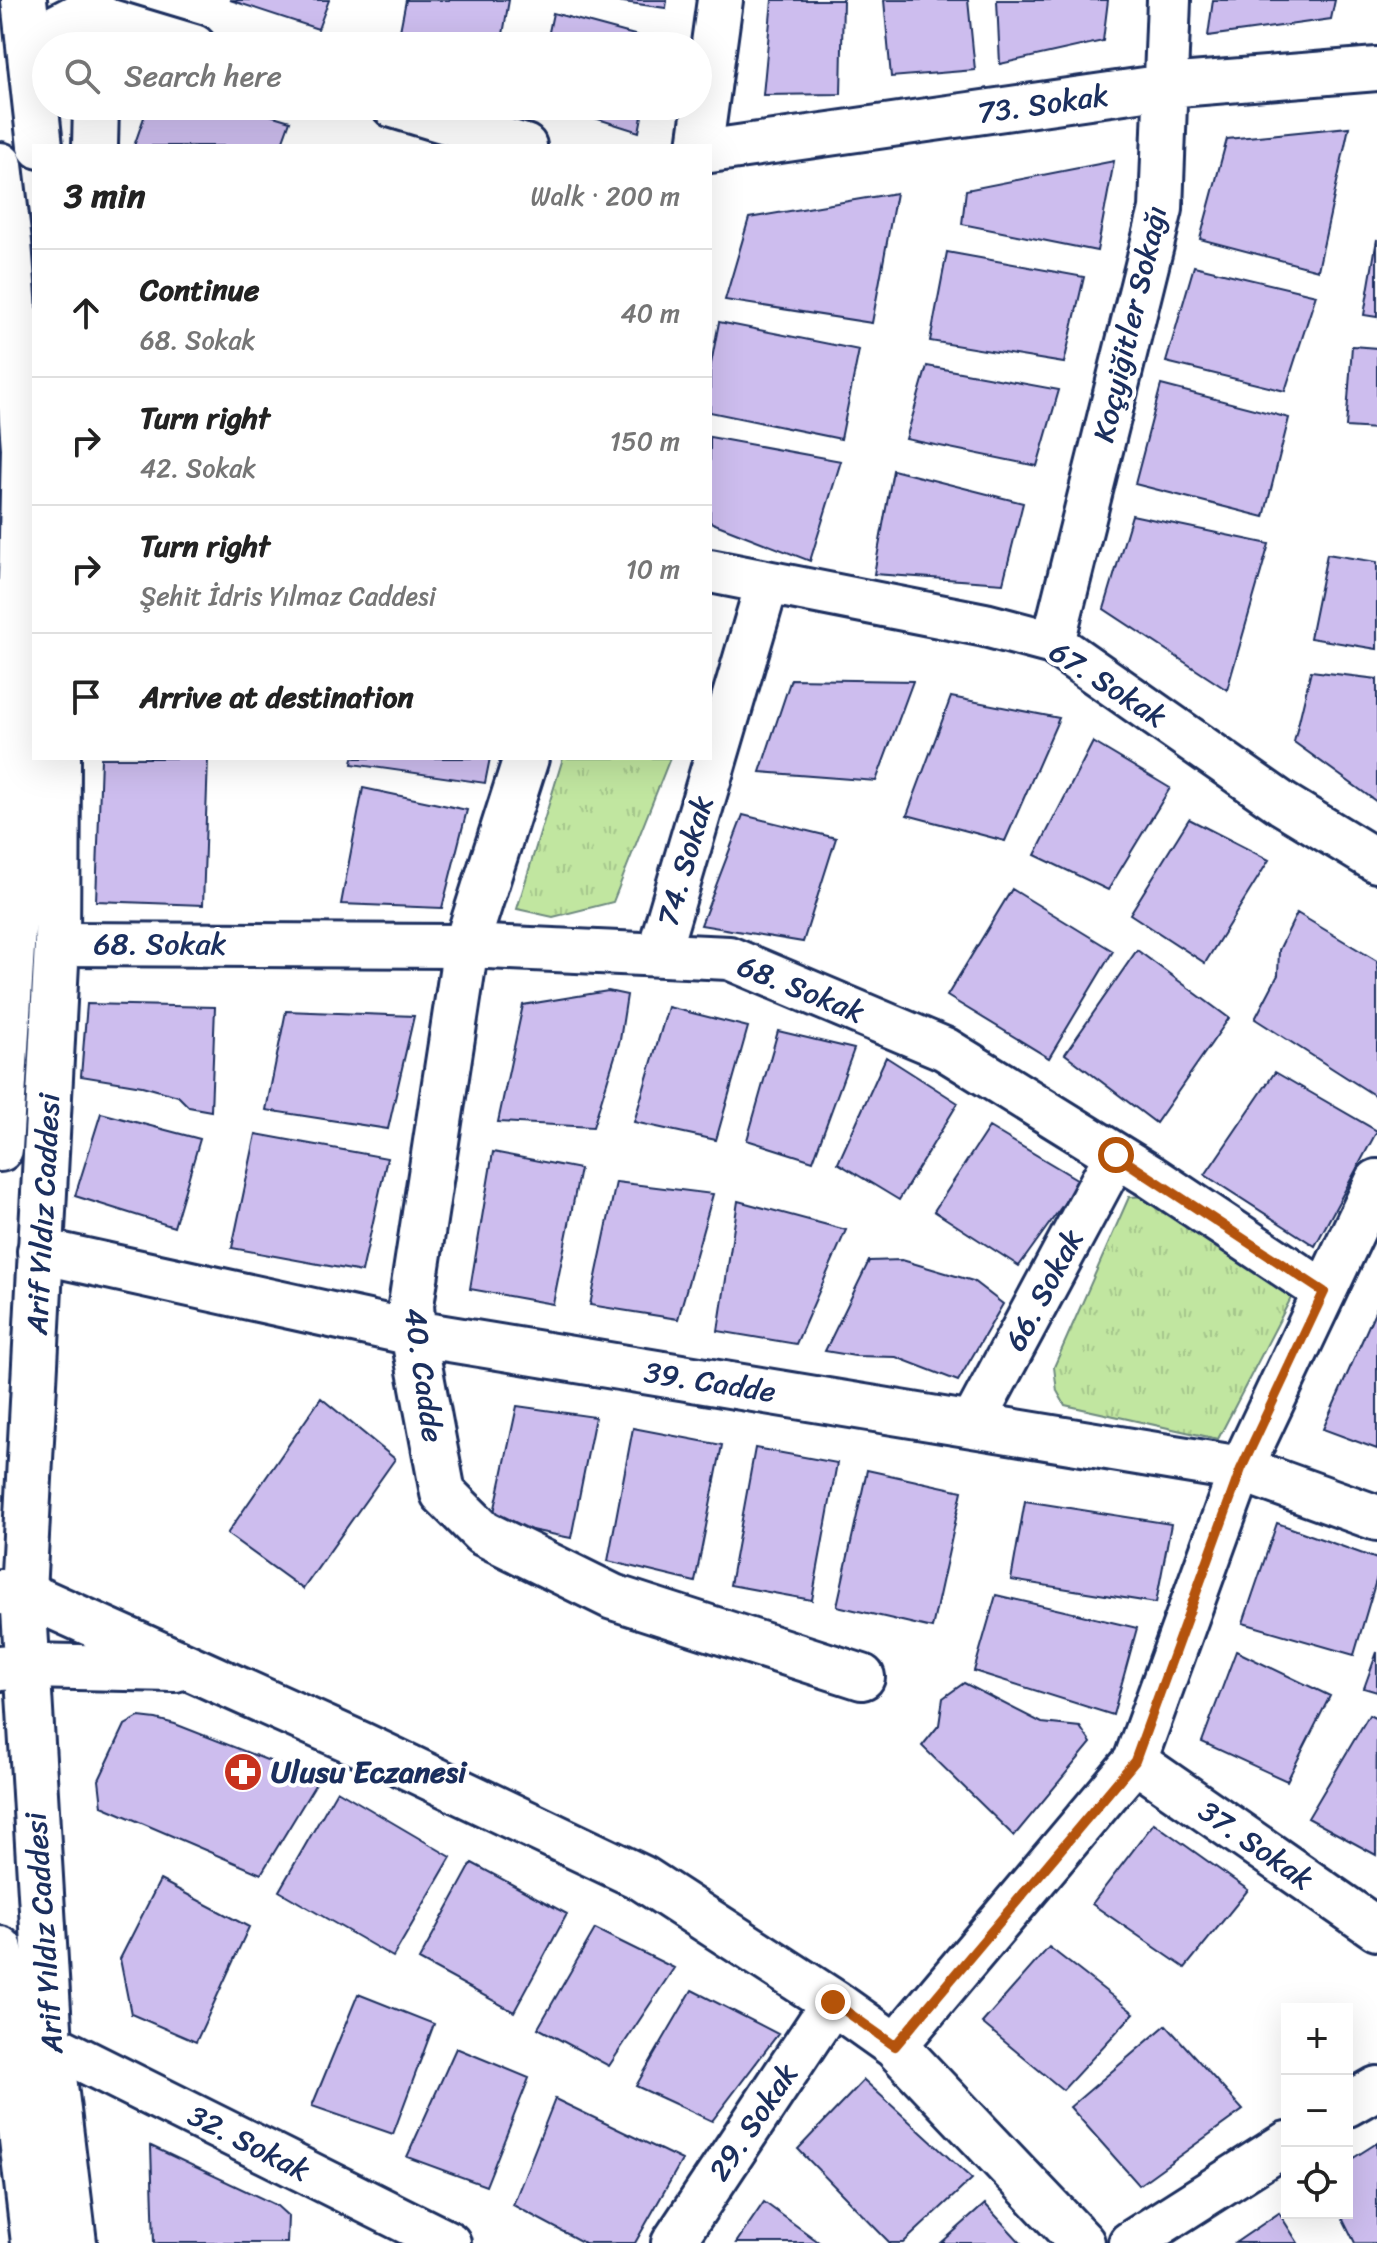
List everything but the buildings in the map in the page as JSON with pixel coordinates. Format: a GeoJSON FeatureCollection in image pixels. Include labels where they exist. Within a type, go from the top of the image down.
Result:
{"type":"FeatureCollection","features":[{"type":"Feature","properties":{"kind":"street"},"geometry":{"type":"LineString","coordinates":[[712,58],[720,0]]}},
{"type":"Feature","properties":{"kind":"street","name":"Koçyiğitler Sokağı"},"geometry":{"type":"LineString","coordinates":[[1053,643],[1161,209],[1169,0]]}},
{"type":"Feature","properties":{"kind":"street"},"geometry":{"type":"LineString","coordinates":[[32,104],[18,30],[89,20],[137,32]]}},
{"type":"Feature","properties":{"kind":"street","name":"73. Sokak"},"geometry":{"type":"LineString","coordinates":[[712,151],[1166,86],[1377,69]]}},
{"type":"Feature","properties":{"kind":"street"},"geometry":{"type":"LineString","coordinates":[[35,120],[40,144]]}},
{"type":"Feature","properties":{"kind":"street"},"geometry":{"type":"LineString","coordinates":[[95,144],[96,120]]}},
{"type":"Feature","properties":{"kind":"street"},"geometry":{"type":"LineString","coordinates":[[439,120],[518,144]]}},
{"type":"Feature","properties":{"kind":"street"},"geometry":{"type":"LineString","coordinates":[[700,144],[704,120]]}},
{"type":"Feature","properties":{"kind":"street","name":"Arif Yıldız Caddesi"},"geometry":{"type":"LineString","coordinates":[[0,165],[9,242],[24,448],[13,930],[0,1149]]}},
{"type":"Feature","properties":{"kind":"street","name":"67. Sokak"},"geometry":{"type":"LineString","coordinates":[[712,571],[985,625],[1053,643],[1283,804],[1377,861]]}},
{"type":"Feature","properties":{"kind":"street","name":"74. Sokak"},"geometry":{"type":"LineString","coordinates":[[658,954],[767,584]]}},
{"type":"Feature","properties":{"kind":"street","name":"Arif Yıldız Caddesi"},"geometry":{"type":"LineString","coordinates":[[58,760],[57,944],[40,1251],[12,1593],[14,1667],[50,2044],[74,2243]]}},
{"type":"Feature","properties":{"kind":"street","name":"40. Cadde"},"geometry":{"type":"LineString","coordinates":[[525,760],[466,946],[411,1305],[413,1333],[443,1493],[483,1533],[613,1597],[862,1677]]}},
{"type":"Feature","properties":{"kind":"street","name":"68. Sokak"},"geometry":{"type":"LineString","coordinates":[[57,944],[466,946],[729,958],[945,1049],[1116,1155],[1324,1292]]}},
{"type":"Feature","properties":{"kind":"street","name":"66. Sokak"},"geometry":{"type":"LineString","coordinates":[[972,1424],[1116,1155]]}},
{"type":"Feature","properties":{"kind":"street"},"geometry":{"type":"LineString","coordinates":[[895,2046],[1135,1761],[1241,1469],[1377,1181]]}},
{"type":"Feature","properties":{"kind":"street","name":"39. Cadde"},"geometry":{"type":"LineString","coordinates":[[40,1251],[413,1333],[1241,1469],[1377,1518]]}},
{"type":"Feature","properties":{"kind":"street"},"geometry":{"type":"LineString","coordinates":[[12,1593],[362,1745],[642,1878],[895,2046],[1082,2243]]}},
{"type":"Feature","properties":{"kind":"street"},"geometry":{"type":"LineString","coordinates":[[14,1667],[193,1669]]}},
{"type":"Feature","properties":{"kind":"street","name":"37. Sokak"},"geometry":{"type":"LineString","coordinates":[[1135,1761],[1377,1929]]}},
{"type":"Feature","properties":{"kind":"street","name":"Arif Yıldız Caddesi"},"geometry":{"type":"LineString","coordinates":[[0,1949],[34,2243]]}},
{"type":"Feature","properties":{"kind":"street","name":"29. Sokak"},"geometry":{"type":"LineString","coordinates":[[673,2243],[833,2002]]}},
{"type":"Feature","properties":{"kind":"street","name":"32. Sokak"},"geometry":{"type":"LineString","coordinates":[[50,2044],[449,2243]]}},
{"type":"Feature","properties":{"kind":"street"},"geometry":{"type":"LineString","coordinates":[[1353,2102],[1377,2088]]}},
{"type":"Feature","properties":{"kind":"street"},"geometry":{"type":"LineString","coordinates":[[1130,2243],[1281,2147]]}},
{"type":"Feature","properties":{"kind":"green space"},"geometry":{"type":"Polygon","coordinates":[[[562,760],[669,760],[613,902],[553,917],[517,909],[562,760]]]}},
{"type":"Feature","properties":{"kind":"green space"},"geometry":{"type":"Polygon","coordinates":[[[1151,1196],[1291,1298],[1218,1439],[1065,1405],[1057,1391],[1054,1367],[1129,1197],[1151,1196]]]}},
{"type":"Feature","properties":{"kind":"place","name":"Ulusu Eczanesi"},"geometry":{"type":"Point","coordinates":[243,1772]}},
{"type":"Feature","properties":{"kind":"route"},"geometry":{"type":"LineString","coordinates":[[833,2002],[895,2046],[1135,1761],[1241,1469],[1324,1292],[1116,1155]]}}]}
